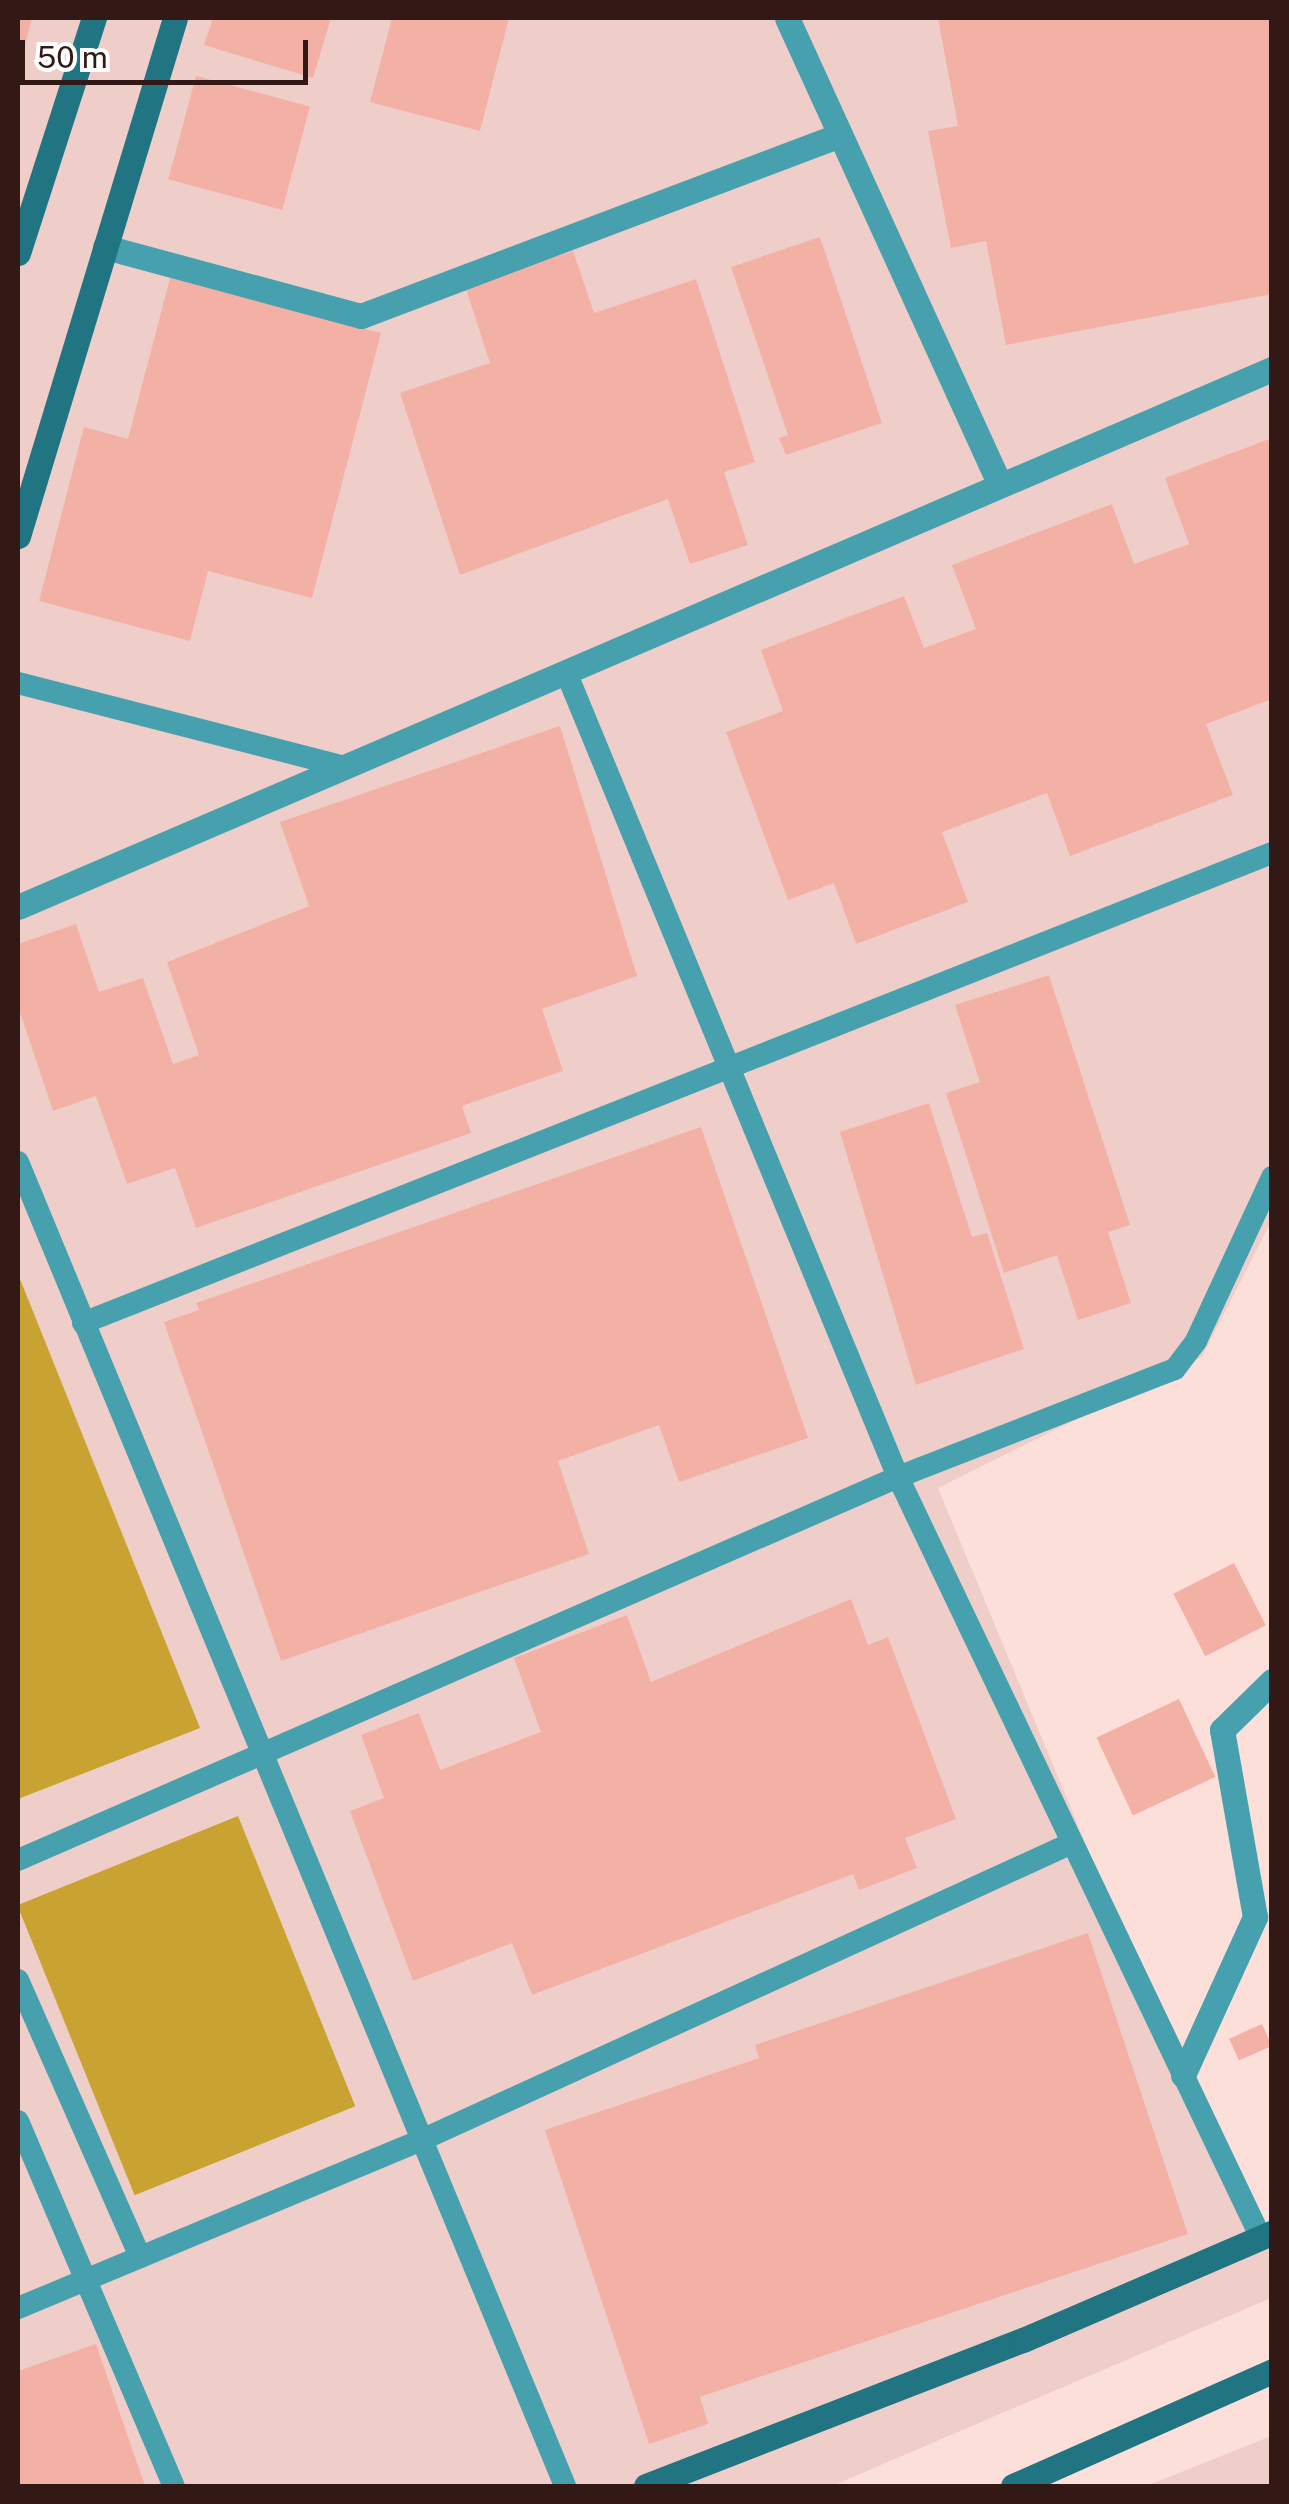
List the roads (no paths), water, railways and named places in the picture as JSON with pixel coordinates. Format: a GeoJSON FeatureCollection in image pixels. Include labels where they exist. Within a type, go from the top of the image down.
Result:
{"type":"FeatureCollection","features":[{"type":"Feature","properties":{"kind":"street"},"geometry":{"type":"LineString","coordinates":[[18,253],[24,214],[94,18]]}},
{"type":"Feature","properties":{"kind":"street"},"geometry":{"type":"LineString","coordinates":[[18,536],[175,18]]}},
{"type":"Feature","properties":{"kind":"street"},"geometry":{"type":"LineString","coordinates":[[787,18],[1000,485]]}},
{"type":"Feature","properties":{"kind":"street"},"geometry":{"type":"LineString","coordinates":[[105,247],[361,316],[840,135]]}},
{"type":"Feature","properties":{"kind":"street"},"geometry":{"type":"LineString","coordinates":[[18,907],[1272,369]]}},
{"type":"Feature","properties":{"kind":"street"},"geometry":{"type":"LineString","coordinates":[[1183,2075],[1266,1913],[1222,1730],[1272,1681]]}},
{"type":"Feature","properties":{"kind":"street"},"geometry":{"type":"LineString","coordinates":[[646,2486],[1023,2340],[1266,2236]]}},
{"type":"Feature","properties":{"kind":"street"},"geometry":{"type":"LineString","coordinates":[[1014,2486],[1272,2372]]}},
{"type":"Feature","properties":{"kind":"lane"},"geometry":{"type":"LineString","coordinates":[[566,672],[898,1477],[1183,2075],[1266,2236]]}},
{"type":"Feature","properties":{"kind":"lane"},"geometry":{"type":"LineString","coordinates":[[18,683],[345,766]]}},
{"type":"Feature","properties":{"kind":"lane"},"geometry":{"type":"LineString","coordinates":[[82,1323],[1272,854]]}},
{"type":"Feature","properties":{"kind":"lane"},"geometry":{"type":"LineString","coordinates":[[18,1162],[82,1323],[426,2138],[564,2486]]}},
{"type":"Feature","properties":{"kind":"lane"},"geometry":{"type":"LineString","coordinates":[[18,1860],[268,1756],[898,1477],[1175,1369],[1196,1342],[1272,1177]]}},
{"type":"Feature","properties":{"kind":"lane"},"geometry":{"type":"LineString","coordinates":[[18,2308],[426,2138],[1072,1843]]}},
{"type":"Feature","properties":{"kind":"lane"},"geometry":{"type":"LineString","coordinates":[[18,1980],[140,2256]]}},
{"type":"Feature","properties":{"kind":"lane"},"geometry":{"type":"LineString","coordinates":[[18,2122],[174,2486]]}}]}
